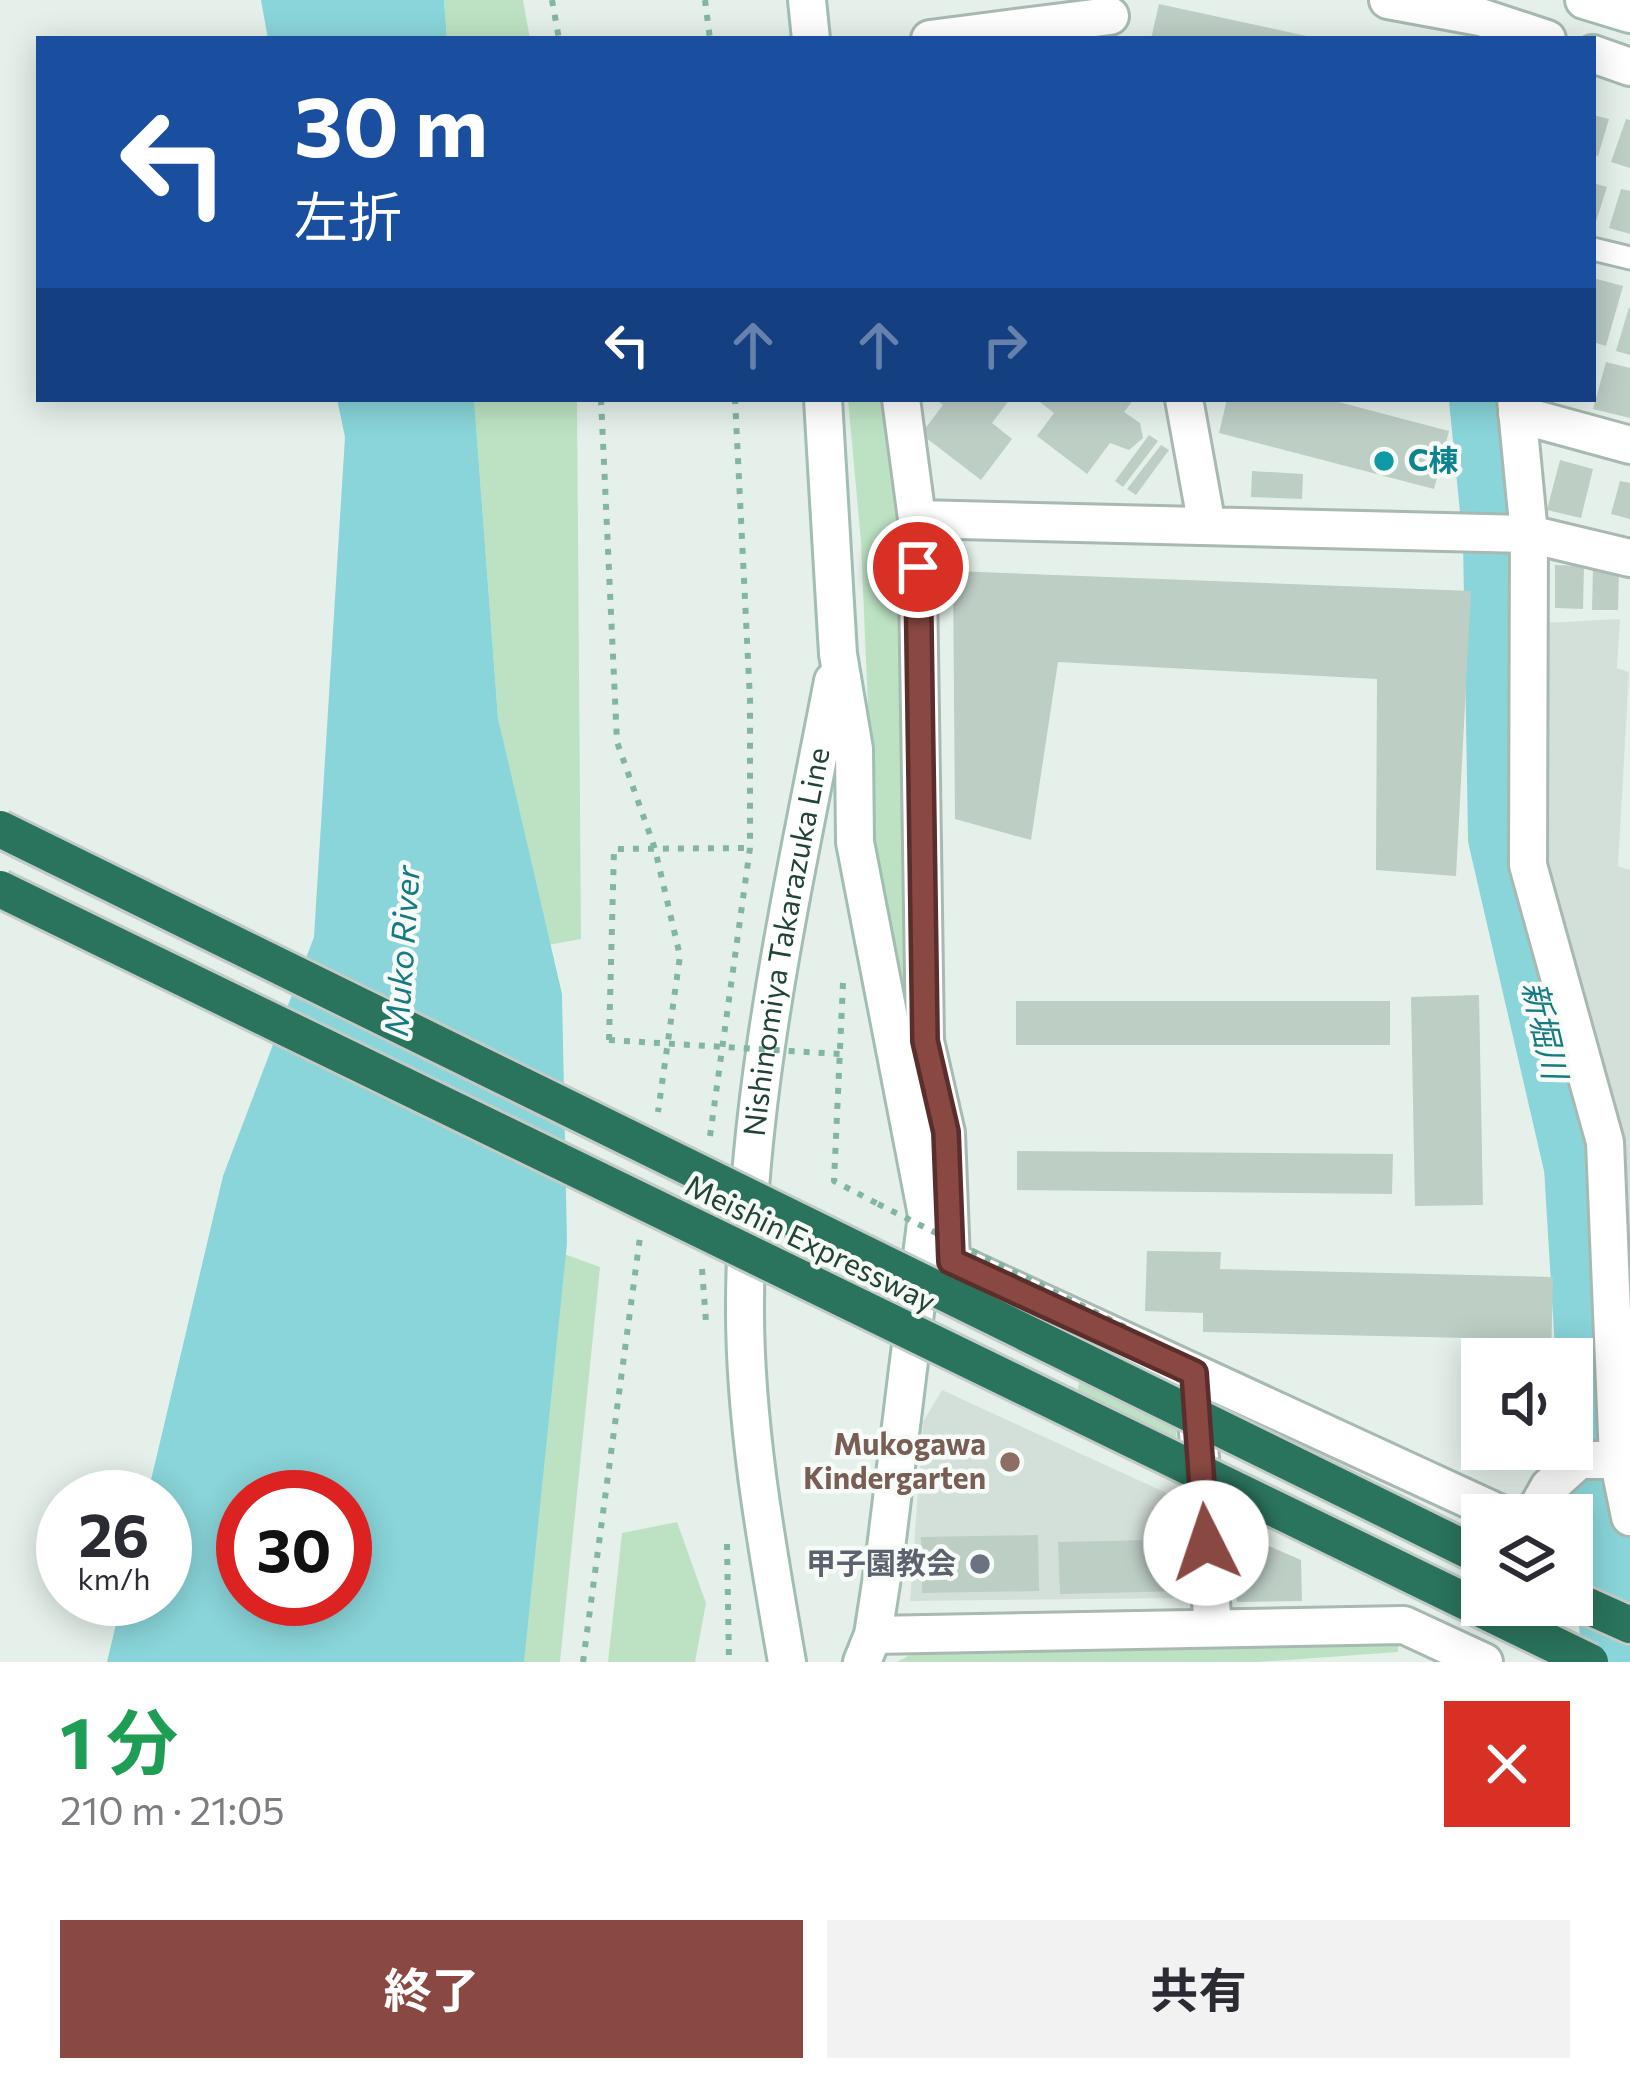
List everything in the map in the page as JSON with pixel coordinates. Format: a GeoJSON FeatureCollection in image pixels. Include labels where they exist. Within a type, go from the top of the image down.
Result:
{"type":"FeatureCollection","features":[{"type":"Feature","properties":{"kind":"highway","name":"Meishin Expressway"},"geometry":{"type":"LineString","coordinates":[[0,829],[1461,1547]]}},
{"type":"Feature","properties":{"kind":"highway","name":"Meishin Expressway"},"geometry":{"type":"LineString","coordinates":[[0,889],[1590,1662]]}},
{"type":"Feature","properties":{"kind":"highway"},"geometry":{"type":"LineString","coordinates":[[1593,1608],[1630,1625]]}},
{"type":"Feature","properties":{"kind":"street"},"geometry":{"type":"LineString","coordinates":[[807,0],[812,36]]}},
{"type":"Feature","properties":{"kind":"street"},"geometry":{"type":"LineString","coordinates":[[1388,0],[1481,28],[1529,36]]}},
{"type":"Feature","properties":{"kind":"street"},"geometry":{"type":"LineString","coordinates":[[1584,0],[1630,14]]}},
{"type":"Feature","properties":{"kind":"street"},"geometry":{"type":"LineString","coordinates":[[956,36],[1115,18]]}},
{"type":"Feature","properties":{"kind":"street"},"geometry":{"type":"LineString","coordinates":[[1596,55],[1630,67]]}},
{"type":"Feature","properties":{"kind":"street","name":"Nishinomiya Takarazuka Line"},"geometry":{"type":"LineString","coordinates":[[823,402],[838,654],[854,748],[855,842],[927,1215],[867,1649]]}},
{"type":"Feature","properties":{"kind":"street"},"geometry":{"type":"LineString","coordinates":[[901,402],[917,520],[925,1041],[946,1132],[951,1261],[1461,1496]]}},
{"type":"Feature","properties":{"kind":"street"},"geometry":{"type":"LineString","coordinates":[[1185,402],[1207,526]]}},
{"type":"Feature","properties":{"kind":"street"},"geometry":{"type":"LineString","coordinates":[[1630,445],[1516,406],[1528,866],[1605,1142],[1607,1459],[1630,1517]]}},
{"type":"Feature","properties":{"kind":"street"},"geometry":{"type":"LineString","coordinates":[[917,520],[1521,533],[1630,559]]}},
{"type":"Feature","properties":{"kind":"street","name":"Nishinomiya Takarazuka Line"},"geometry":{"type":"LineString","coordinates":[[787,1662],[755,1444],[746,1312],[748,1249],[767,1017],[838,654]]}},
{"type":"Feature","properties":{"kind":"street"},"geometry":{"type":"LineString","coordinates":[[1194,1373],[1213,1628]]}},
{"type":"Feature","properties":{"kind":"street"},"geometry":{"type":"LineString","coordinates":[[1546,1494],[1550,1487],[1607,1459]]}},
{"type":"Feature","properties":{"kind":"street"},"geometry":{"type":"LineString","coordinates":[[867,1649],[1213,1628],[1404,1625],[1454,1658],[1470,1626]]}},
{"type":"Feature","properties":{"kind":"lane"},"geometry":{"type":"LineString","coordinates":[[1596,250],[1630,258]]}},
{"type":"Feature","properties":{"kind":"path"},"geometry":{"type":"LineString","coordinates":[[552,0],[558,36]]}},
{"type":"Feature","properties":{"kind":"path"},"geometry":{"type":"LineString","coordinates":[[705,0],[710,36]]}},
{"type":"Feature","properties":{"kind":"path"},"geometry":{"type":"LineString","coordinates":[[601,402],[617,742],[656,849],[680,956],[656,1120]]}},
{"type":"Feature","properties":{"kind":"path"},"geometry":{"type":"LineString","coordinates":[[750,848],[614,849],[610,1040],[840,1054]]}},
{"type":"Feature","properties":{"kind":"path"},"geometry":{"type":"LineString","coordinates":[[843,965],[834,1181],[1130,1329]]}},
{"type":"Feature","properties":{"kind":"path"},"geometry":{"type":"LineString","coordinates":[[583,1662],[640,1237]]}},
{"type":"Feature","properties":{"kind":"shaded area"},"geometry":{"type":"Polygon","coordinates":[[[1620,619],[1617,668],[1629,672],[1618,866],[1630,870],[1630,1285],[1620,1164],[1546,873],[1543,623],[1620,619]]]}},
{"type":"Feature","properties":{"kind":"shaded area","name":"Mukogawa Kindergarten"},"geometry":{"type":"Polygon","coordinates":[[[942,1390],[1186,1502],[1187,1598],[910,1601],[923,1422],[942,1390]]]}},
{"type":"Feature","properties":{"kind":"green space"},"geometry":{"type":"Polygon","coordinates":[[[444,0],[523,0],[529,36],[447,36],[444,0]]]}},
{"type":"Feature","properties":{"kind":"green space"},"geometry":{"type":"Polygon","coordinates":[[[474,402],[577,402],[581,939],[548,945],[498,718],[474,402]]]}},
{"type":"Feature","properties":{"kind":"green space"},"geometry":{"type":"Polygon","coordinates":[[[848,402],[885,402],[900,505],[909,1019],[874,848],[861,542],[848,402]]]}},
{"type":"Feature","properties":{"kind":"green space"},"geometry":{"type":"Polygon","coordinates":[[[537,1244],[600,1267],[560,1662],[497,1662],[537,1244]]]}},
{"type":"Feature","properties":{"kind":"green space"},"geometry":{"type":"Polygon","coordinates":[[[1084,1338],[1178,1387],[1175,1477],[1073,1431],[1084,1338]]]}},
{"type":"Feature","properties":{"kind":"green space"},"geometry":{"type":"Polygon","coordinates":[[[677,1522],[706,1603],[695,1662],[608,1662],[622,1533],[677,1522]]]}},
{"type":"Feature","properties":{"kind":"green space"},"geometry":{"type":"Polygon","coordinates":[[[1399,1637],[1398,1652],[1258,1662],[897,1662],[926,1646],[1399,1637]]]}},
{"type":"Feature","properties":{"kind":"water"},"geometry":{"type":"Polygon","coordinates":[[[261,0],[444,0],[447,36],[267,36],[261,0]]]}},
{"type":"Feature","properties":{"kind":"water","name":"Muko River"},"geometry":{"type":"Polygon","coordinates":[[[338,402],[474,402],[498,718],[562,994],[567,1243],[524,1662],[107,1662],[116,1626],[192,1626],[192,1470],[153,1470],[223,1176],[314,937],[345,437],[338,402]]]}},
{"type":"Feature","properties":{"kind":"building"},"geometry":{"type":"Polygon","coordinates":[[[1159,4],[1306,36],[1152,36],[1159,4]]]}},
{"type":"Feature","properties":{"kind":"building"},"geometry":{"type":"Polygon","coordinates":[[[1596,116],[1609,119],[1596,156],[1596,116]]]}},
{"type":"Feature","properties":{"kind":"building"},"geometry":{"type":"Polygon","coordinates":[[[1626,119],[1630,120],[1630,168],[1611,162],[1626,119]]]}},
{"type":"Feature","properties":{"kind":"building"},"geometry":{"type":"Polygon","coordinates":[[[1596,184],[1607,187],[1596,222],[1596,184]]]}},
{"type":"Feature","properties":{"kind":"building"},"geometry":{"type":"Polygon","coordinates":[[[1621,189],[1630,191],[1630,234],[1609,228],[1621,189]]]}},
{"type":"Feature","properties":{"kind":"building"},"geometry":{"type":"Polygon","coordinates":[[[1596,279],[1623,286],[1606,346],[1596,343],[1596,279]]]}},
{"type":"Feature","properties":{"kind":"building"},"geometry":{"type":"Polygon","coordinates":[[[1630,308],[1630,355],[1616,351],[1630,308]]]}},
{"type":"Feature","properties":{"kind":"building"},"geometry":{"type":"Polygon","coordinates":[[[1606,362],[1630,368],[1630,418],[1593,409],[1606,362]]]}},
{"type":"Feature","properties":{"kind":"building"},"geometry":{"type":"Polygon","coordinates":[[[939,402],[1008,402],[992,423],[1012,439],[981,480],[921,434],[943,405],[939,402]]]}},
{"type":"Feature","properties":{"kind":"building"},"geometry":{"type":"Polygon","coordinates":[[[1040,402],[1132,402],[1124,412],[1140,423],[1143,438],[1129,450],[1110,443],[1087,474],[1037,436],[1054,413],[1040,402]]]}},
{"type":"Feature","properties":{"kind":"building","name":"C棟"},"geometry":{"type":"Polygon","coordinates":[[[1226,402],[1338,402],[1449,431],[1434,489],[1219,433],[1226,402]]]}},
{"type":"Feature","properties":{"kind":"building"},"geometry":{"type":"Polygon","coordinates":[[[1149,435],[1158,441],[1123,487],[1115,481],[1149,435]]]}},
{"type":"Feature","properties":{"kind":"building"},"geometry":{"type":"Polygon","coordinates":[[[1161,445],[1169,450],[1136,495],[1127,489],[1161,445]]]}},
{"type":"Feature","properties":{"kind":"building"},"geometry":{"type":"Polygon","coordinates":[[[1560,460],[1593,469],[1581,518],[1547,510],[1560,460]]]}},
{"type":"Feature","properties":{"kind":"building"},"geometry":{"type":"Polygon","coordinates":[[[1252,471],[1303,474],[1302,499],[1251,497],[1252,471]]]}},
{"type":"Feature","properties":{"kind":"building"},"geometry":{"type":"Polygon","coordinates":[[[1620,481],[1630,483],[1630,519],[1611,514],[1620,481]]]}},
{"type":"Feature","properties":{"kind":"building"},"geometry":{"type":"Polygon","coordinates":[[[1555,565],[1584,566],[1583,609],[1555,608],[1555,565]]]}},
{"type":"Feature","properties":{"kind":"building"},"geometry":{"type":"Polygon","coordinates":[[[1593,569],[1619,570],[1618,610],[1592,610],[1593,569]]]}},
{"type":"Feature","properties":{"kind":"building"},"geometry":{"type":"Polygon","coordinates":[[[953,571],[1471,591],[1456,876],[1376,870],[1377,679],[1058,662],[1031,840],[955,819],[953,571]]]}},
{"type":"Feature","properties":{"kind":"building"},"geometry":{"type":"Polygon","coordinates":[[[1479,995],[1483,1205],[1415,1206],[1411,997],[1479,995]]]}},
{"type":"Feature","properties":{"kind":"building"},"geometry":{"type":"Polygon","coordinates":[[[1016,1001],[1390,1001],[1390,1045],[1016,1045],[1016,1001]]]}},
{"type":"Feature","properties":{"kind":"building"},"geometry":{"type":"Polygon","coordinates":[[[1017,1151],[1393,1154],[1392,1194],[1017,1190],[1017,1151]]]}},
{"type":"Feature","properties":{"kind":"building"},"geometry":{"type":"Polygon","coordinates":[[[1147,1251],[1221,1252],[1220,1269],[1553,1277],[1552,1338],[1203,1332],[1203,1313],[1145,1311],[1147,1251]]]}},
{"type":"Feature","properties":{"kind":"building"},"geometry":{"type":"Polygon","coordinates":[[[1181,1507],[1184,1591],[1060,1594],[1058,1542],[1153,1540],[1152,1508],[1181,1507]]]}},
{"type":"Feature","properties":{"kind":"building"},"geometry":{"type":"Polygon","coordinates":[[[1234,1531],[1301,1560],[1302,1601],[1237,1602],[1234,1531]]]}},
{"type":"Feature","properties":{"kind":"building","name":"甲子園教会"},"geometry":{"type":"Polygon","coordinates":[[[1038,1535],[1039,1591],[922,1593],[921,1537],[1038,1535]]]}},
{"type":"Feature","properties":{"kind":"waterway","name":"新堀川"},"geometry":{"type":"LineString","coordinates":[[1482,402],[1496,541],[1501,838],[1577,1167],[1595,1463],[1616,1662]]}},
{"type":"Feature","properties":{"kind":"place","name":"C棟"},"geometry":{"type":"Point","coordinates":[1384,461]}},
{"type":"Feature","properties":{"kind":"place","name":"Mukogawa Kindergarten"},"geometry":{"type":"Point","coordinates":[1010,1462]}},
{"type":"Feature","properties":{"kind":"place","name":"甲子園教会"},"geometry":{"type":"Point","coordinates":[980,1564]}},
{"type":"Feature","properties":{"kind":"route"},"geometry":{"type":"LineString","coordinates":[[918,567],[925,1041],[946,1132],[951,1261],[1194,1373],[1206,1543]]}}]}
